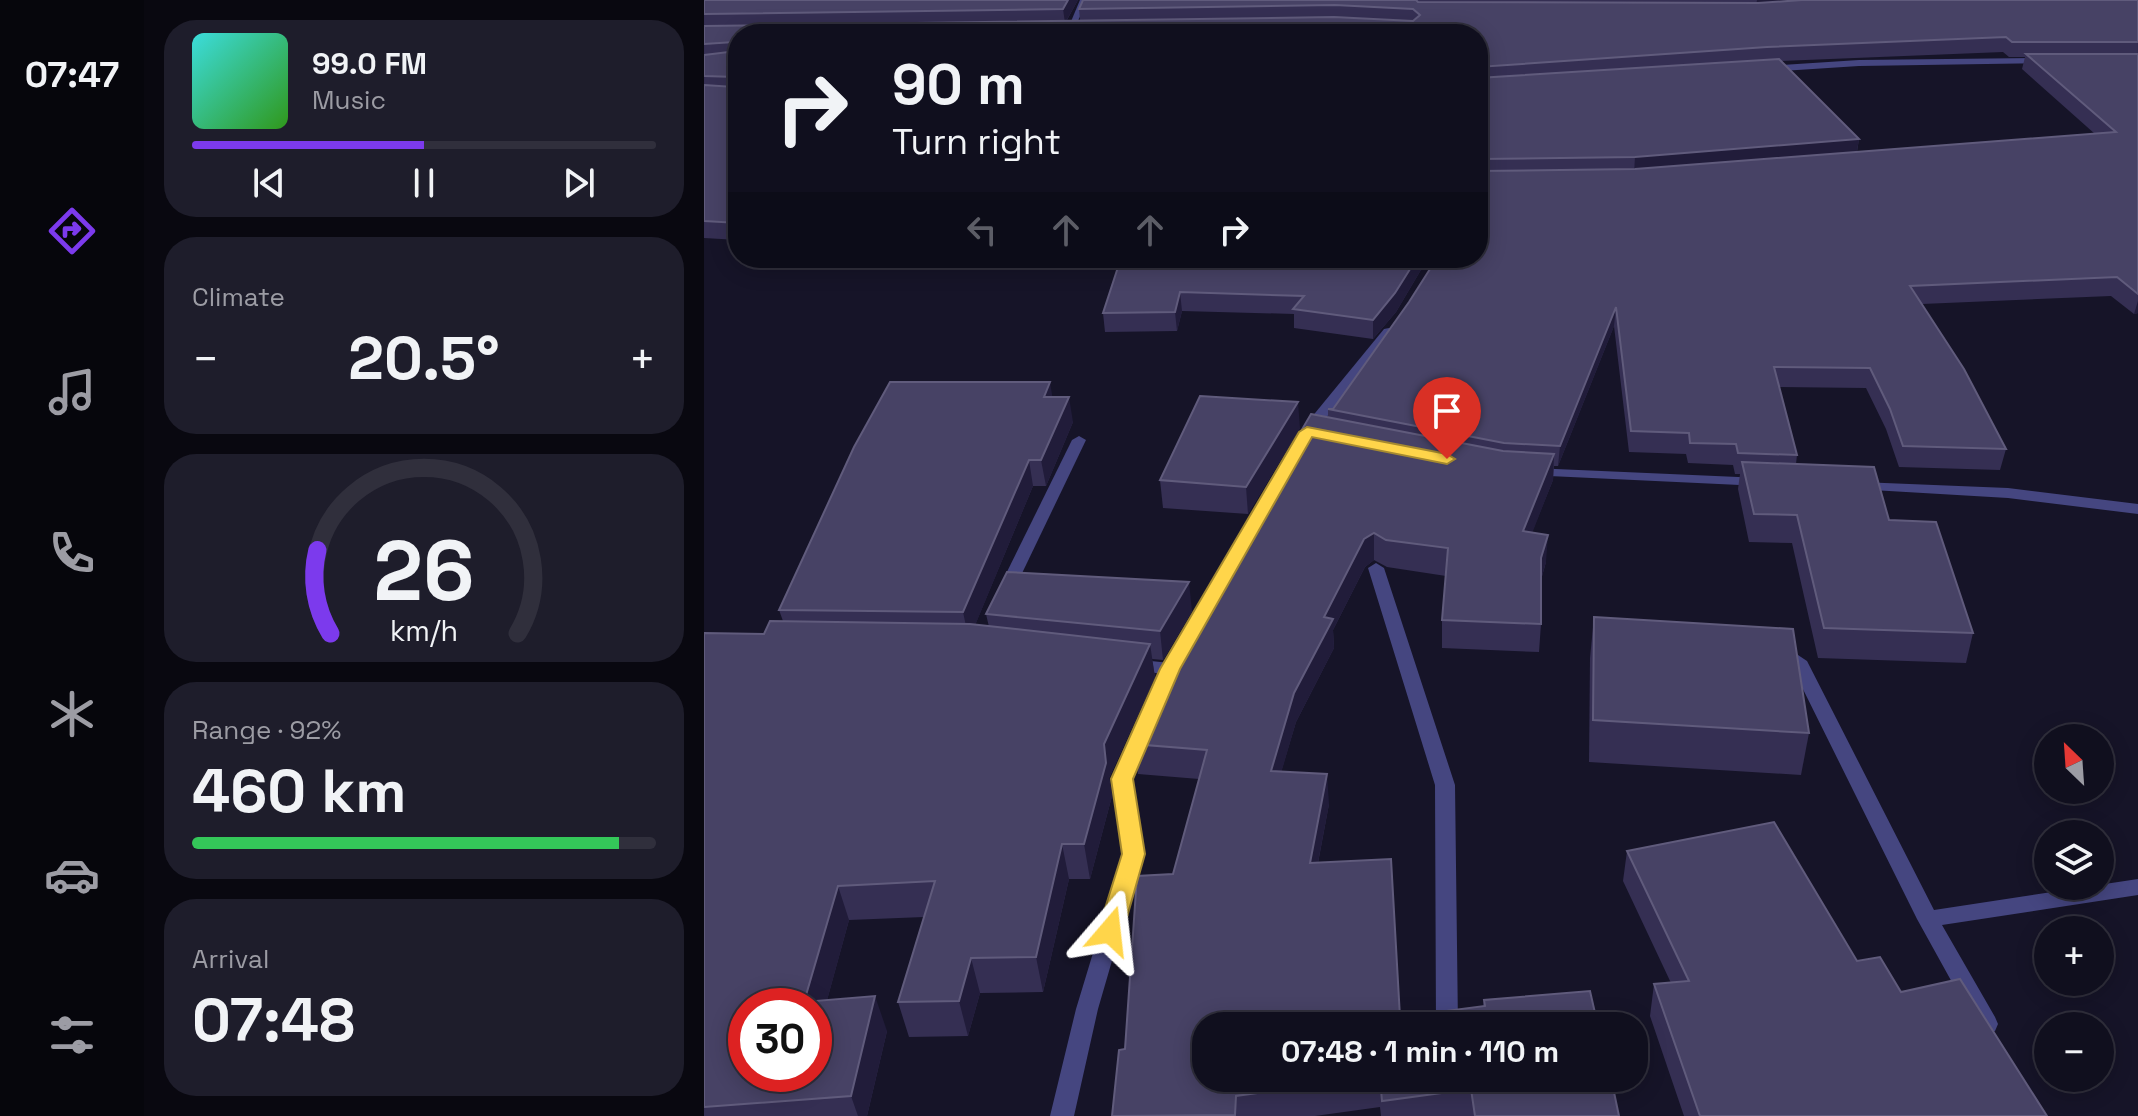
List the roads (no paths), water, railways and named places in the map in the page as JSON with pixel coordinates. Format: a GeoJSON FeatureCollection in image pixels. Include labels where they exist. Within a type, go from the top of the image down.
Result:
{"type":"FeatureCollection","features":[{"type":"Feature","properties":{"kind":"street"},"geometry":{"type":"LineString","coordinates":[[1072,24],[1084,0]]}},
{"type":"Feature","properties":{"kind":"street"},"geometry":{"type":"LineString","coordinates":[[1764,69],[1859,63],[2064,61]]}},
{"type":"Feature","properties":{"kind":"street"},"geometry":{"type":"LineString","coordinates":[[1309,437],[1403,316]]}},
{"type":"Feature","properties":{"kind":"street"},"geometry":{"type":"LineString","coordinates":[[997,609],[1079,440]]}},
{"type":"Feature","properties":{"kind":"street"},"geometry":{"type":"LineString","coordinates":[[1519,471],[1772,482]]}},
{"type":"Feature","properties":{"kind":"street"},"geometry":{"type":"LineString","coordinates":[[1851,486],[2008,493],[2138,509]]}},
{"type":"Feature","properties":{"kind":"street"},"geometry":{"type":"LineString","coordinates":[[1376,568],[1445,785],[1447,1012]]}},
{"type":"Feature","properties":{"kind":"street"},"geometry":{"type":"LineString","coordinates":[[1798,661],[1928,919],[1995,1037]]}},
{"type":"Feature","properties":{"kind":"street"},"geometry":{"type":"LineString","coordinates":[[1111,663],[1171,669]]}},
{"type":"Feature","properties":{"kind":"street"},"geometry":{"type":"LineString","coordinates":[[1062,1116],[1087,1009],[1133,854],[1122,779],[1152,710]]}},
{"type":"Feature","properties":{"kind":"street"},"geometry":{"type":"LineString","coordinates":[[1928,919],[2138,887]]}},
{"type":"Feature","properties":{"kind":"street"},"geometry":{"type":"LineString","coordinates":[[1446,1116],[1447,1092]]}}]}
